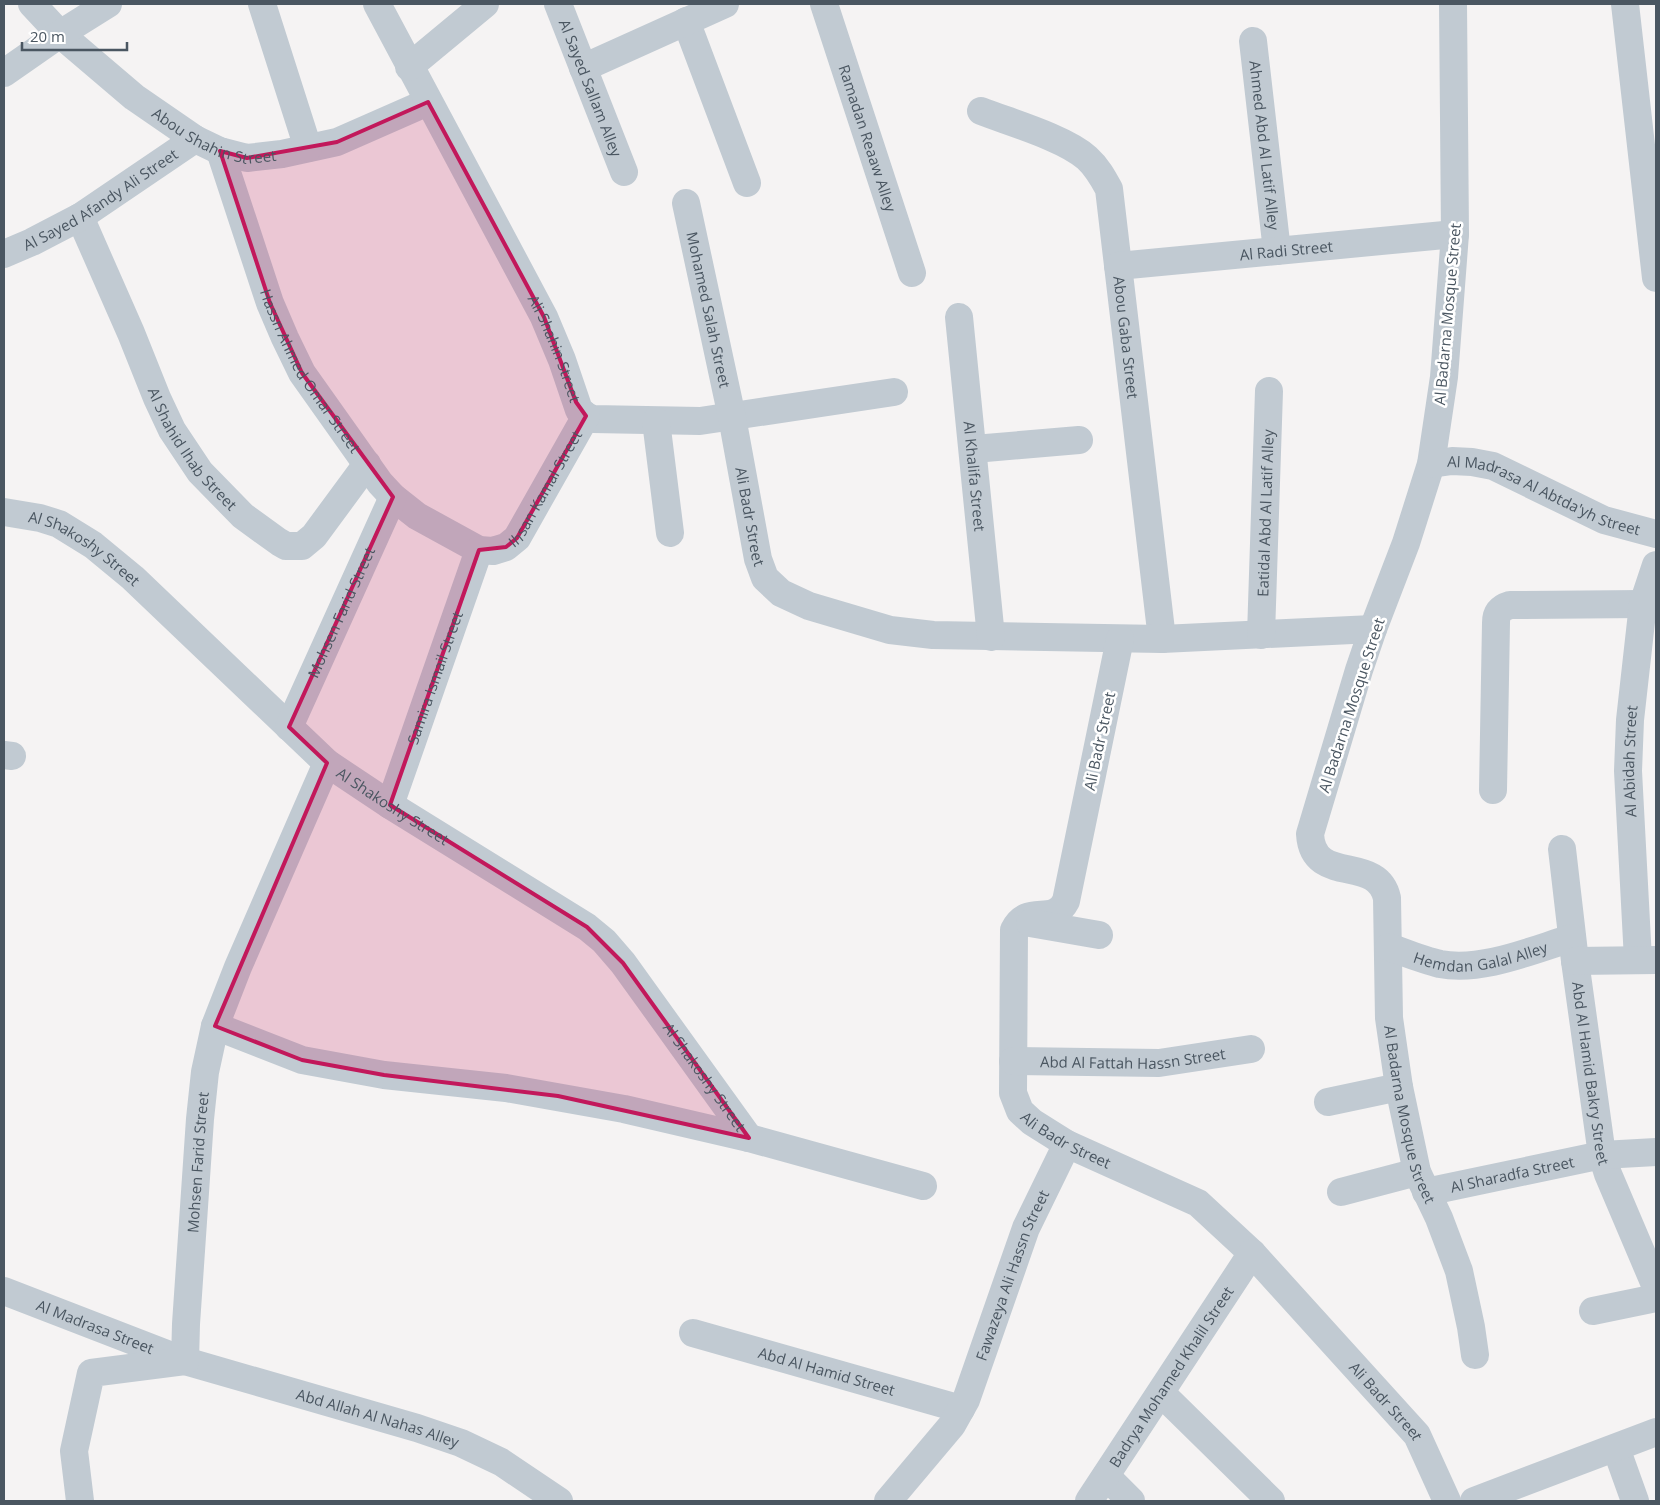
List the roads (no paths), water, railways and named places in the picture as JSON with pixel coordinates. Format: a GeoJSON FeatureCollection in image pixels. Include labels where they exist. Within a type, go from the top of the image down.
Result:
{"type":"FeatureCollection","features":[{"type":"Feature","properties":{"kind":"street","name":"Abou Shahin Street"},"geometry":{"type":"LineString","coordinates":[[32,4],[60,34],[134,98],[195,139],[220,151],[247,158],[282,154],[337,142],[428,102]]}},
{"type":"Feature","properties":{"kind":"street"},"geometry":{"type":"LineString","coordinates":[[4,73],[60,34],[108,4]]}},
{"type":"Feature","properties":{"kind":"street"},"geometry":{"type":"LineString","coordinates":[[262,4],[308,148]]}},
{"type":"Feature","properties":{"kind":"street","name":"Ali Shahin Street"},"geometry":{"type":"LineString","coordinates":[[377,4],[544,317],[562,360],[579,410],[586,416],[593,419],[700,421],[894,392]]}},
{"type":"Feature","properties":{"kind":"street"},"geometry":{"type":"LineString","coordinates":[[409,67],[485,4]]}},
{"type":"Feature","properties":{"kind":"street","name":"Al Sayed Sallam Alley"},"geometry":{"type":"LineString","coordinates":[[558,4],[624,172]]}},
{"type":"Feature","properties":{"kind":"street"},"geometry":{"type":"LineString","coordinates":[[583,68],[724,4]]}},
{"type":"Feature","properties":{"kind":"street","name":"Ramadan Reaaw Alley"},"geometry":{"type":"LineString","coordinates":[[824,4],[912,273]]}},
{"type":"Feature","properties":{"kind":"street","name":"Al Badarna Mosque Street"},"geometry":{"type":"LineString","coordinates":[[1453,4],[1455,234],[1444,377],[1431,464],[1406,544],[1373,629],[1310,834],[1315,854],[1323,861],[1332,866],[1368,874],[1381,883],[1385,890],[1389,947],[1389,1018],[1399,1087],[1421,1182],[1446,1235],[1459,1271],[1475,1355]]}},
{"type":"Feature","properties":{"kind":"street"},"geometry":{"type":"LineString","coordinates":[[1625,4],[1653,227],[1656,278]]}},
{"type":"Feature","properties":{"kind":"street"},"geometry":{"type":"LineString","coordinates":[[686,21],[747,183]]}},
{"type":"Feature","properties":{"kind":"street","name":"Ahmed Abd Al Latif Alley"},"geometry":{"type":"LineString","coordinates":[[1254,41],[1277,250]]}},
{"type":"Feature","properties":{"kind":"street","name":"Abou Gaba Street"},"geometry":{"type":"LineString","coordinates":[[981,111],[1069,146],[1086,157],[1100,172],[1110,189],[1162,639]]}},
{"type":"Feature","properties":{"kind":"street","name":"Al Sayed Afandy Ali Street"},"geometry":{"type":"LineString","coordinates":[[4,254],[80,218],[195,139]]}},
{"type":"Feature","properties":{"kind":"street","name":"Hassn Ahmed Omar Street"},"geometry":{"type":"LineString","coordinates":[[220,151],[270,303],[302,373],[393,497],[417,516],[473,547]]}},
{"type":"Feature","properties":{"kind":"street","name":"Mohamed Salah Street"},"geometry":{"type":"LineString","coordinates":[[686,203],[732,417]]}},
{"type":"Feature","properties":{"kind":"street","name":"Al Shahid Ihab Street"},"geometry":{"type":"LineString","coordinates":[[80,218],[172,430],[200,472],[243,516],[286,546],[302,546],[314,536],[367,464]]}},
{"type":"Feature","properties":{"kind":"street","name":"Al Radi Street"},"geometry":{"type":"LineString","coordinates":[[1118,266],[1455,234]]}},
{"type":"Feature","properties":{"kind":"street","name":"Al Khalifa Street"},"geometry":{"type":"LineString","coordinates":[[959,317],[974,449],[991,637]]}},
{"type":"Feature","properties":{"kind":"street","name":"Eatidal Abd Al Latif Alley"},"geometry":{"type":"LineString","coordinates":[[1261,635],[1269,391]]}},
{"type":"Feature","properties":{"kind":"street","name":"Ihsan Kamal Street"},"geometry":{"type":"LineString","coordinates":[[473,547],[493,551],[506,547],[517,538],[586,416]]}},
{"type":"Feature","properties":{"kind":"street","name":"Ali Badr Street"},"geometry":{"type":"LineString","coordinates":[[732,417],[758,558],[765,578],[780,593],[809,606],[890,630],[933,635],[1162,639],[1373,629]]}},
{"type":"Feature","properties":{"kind":"street"},"geometry":{"type":"LineString","coordinates":[[656,421],[670,533]]}},
{"type":"Feature","properties":{"kind":"street"},"geometry":{"type":"LineString","coordinates":[[974,449],[1079,440]]}},
{"type":"Feature","properties":{"kind":"street","name":"Al Madrasa Al Abtda'yh Street"},"geometry":{"type":"LineString","coordinates":[[1431,464],[1452,461],[1493,466],[1604,520],[1656,534]]}},
{"type":"Feature","properties":{"kind":"street","name":"Mohsen Farid Street"},"geometry":{"type":"LineString","coordinates":[[289,727],[393,497]]}},
{"type":"Feature","properties":{"kind":"street","name":"Al Shakoshy Street"},"geometry":{"type":"LineString","coordinates":[[4,512],[40,518],[59,524],[93,545],[133,578],[327,763],[390,805],[587,927],[604,941],[623,963],[750,1138]]}},
{"type":"Feature","properties":{"kind":"street","name":"Samira Ismail Street"},"geometry":{"type":"LineString","coordinates":[[390,805],[473,547]]}},
{"type":"Feature","properties":{"kind":"street","name":"Al Abidah Street"},"geometry":{"type":"LineString","coordinates":[[1647,960],[1628,771],[1630,720],[1643,604],[1656,565]]}},
{"type":"Feature","properties":{"kind":"street"},"geometry":{"type":"LineString","coordinates":[[1493,790],[1496,623],[1499,611],[1510,605],[1643,604]]}},
{"type":"Feature","properties":{"kind":"street","name":"Ali Badr Street"},"geometry":{"type":"LineString","coordinates":[[1120,639],[1066,901],[1062,909],[1055,913],[1028,916],[1019,920],[1014,930],[1013,1093],[1020,1111],[1032,1122],[1067,1144],[1198,1204],[1252,1253],[1417,1434],[1446,1501]]}},
{"type":"Feature","properties":{"kind":"street","name":"Mohsen Farid Street"},"geometry":{"type":"LineString","coordinates":[[185,1361],[200,1119],[205,1072],[216,1026],[238,967],[327,763]]}},
{"type":"Feature","properties":{"kind":"street","name":"Abd Al Hamid Bakry Street"},"geometry":{"type":"LineString","coordinates":[[1562,849],[1573,950],[1602,1156],[1656,1287]]}},
{"type":"Feature","properties":{"kind":"street"},"geometry":{"type":"LineString","coordinates":[[1019,920],[1099,935]]}},
{"type":"Feature","properties":{"kind":"street","name":"Hemdan Galal Alley"},"geometry":{"type":"LineString","coordinates":[[1389,947],[1442,964],[1465,966],[1573,950],[1647,960]]}},
{"type":"Feature","properties":{"kind":"street"},"geometry":{"type":"LineString","coordinates":[[216,1026],[302,1060],[384,1075],[506,1088],[624,1109],[750,1138],[923,1186]]}},
{"type":"Feature","properties":{"kind":"street","name":"Abd Al Fattah Hassn Street"},"geometry":{"type":"LineString","coordinates":[[1013,1061],[1159,1063],[1251,1049]]}},
{"type":"Feature","properties":{"kind":"street"},"geometry":{"type":"LineString","coordinates":[[1328,1102],[1399,1087]]}},
{"type":"Feature","properties":{"kind":"street","name":"Fawazeya Ali Hassn Street"},"geometry":{"type":"LineString","coordinates":[[888,1501],[952,1425],[966,1400],[1026,1228],[1067,1144]]}},
{"type":"Feature","properties":{"kind":"street","name":"Al Sharadfa Street"},"geometry":{"type":"LineString","coordinates":[[1341,1192],[1602,1156],[1656,1152]]}},
{"type":"Feature","properties":{"kind":"street","name":"Badrya Mohamed Khalil Street"},"geometry":{"type":"LineString","coordinates":[[1090,1501],[1252,1253]]}},
{"type":"Feature","properties":{"kind":"street","name":"Al Madrasa Street"},"geometry":{"type":"LineString","coordinates":[[4,1291],[185,1361]]}},
{"type":"Feature","properties":{"kind":"street"},"geometry":{"type":"LineString","coordinates":[[1593,1311],[1656,1298]]}},
{"type":"Feature","properties":{"kind":"street","name":"Abd Al Hamid Street"},"geometry":{"type":"LineString","coordinates":[[692,1333],[961,1409]]}},
{"type":"Feature","properties":{"kind":"street"},"geometry":{"type":"LineString","coordinates":[[80,1501],[74,1452],[91,1372],[185,1361]]}},
{"type":"Feature","properties":{"kind":"street","name":"Abd Allah Al Nahas Alley"},"geometry":{"type":"LineString","coordinates":[[185,1361],[418,1428],[461,1443],[501,1462],[559,1501]]}},
{"type":"Feature","properties":{"kind":"street"},"geometry":{"type":"LineString","coordinates":[[1161,1392],[1271,1501]]}},
{"type":"Feature","properties":{"kind":"street"},"geometry":{"type":"LineString","coordinates":[[1474,1501],[1656,1432]]}},
{"type":"Feature","properties":{"kind":"street"},"geometry":{"type":"LineString","coordinates":[[1616,1448],[1635,1501]]}},
{"type":"Feature","properties":{"kind":"street"},"geometry":{"type":"LineString","coordinates":[[1106,1476],[1131,1501]]}}]}
